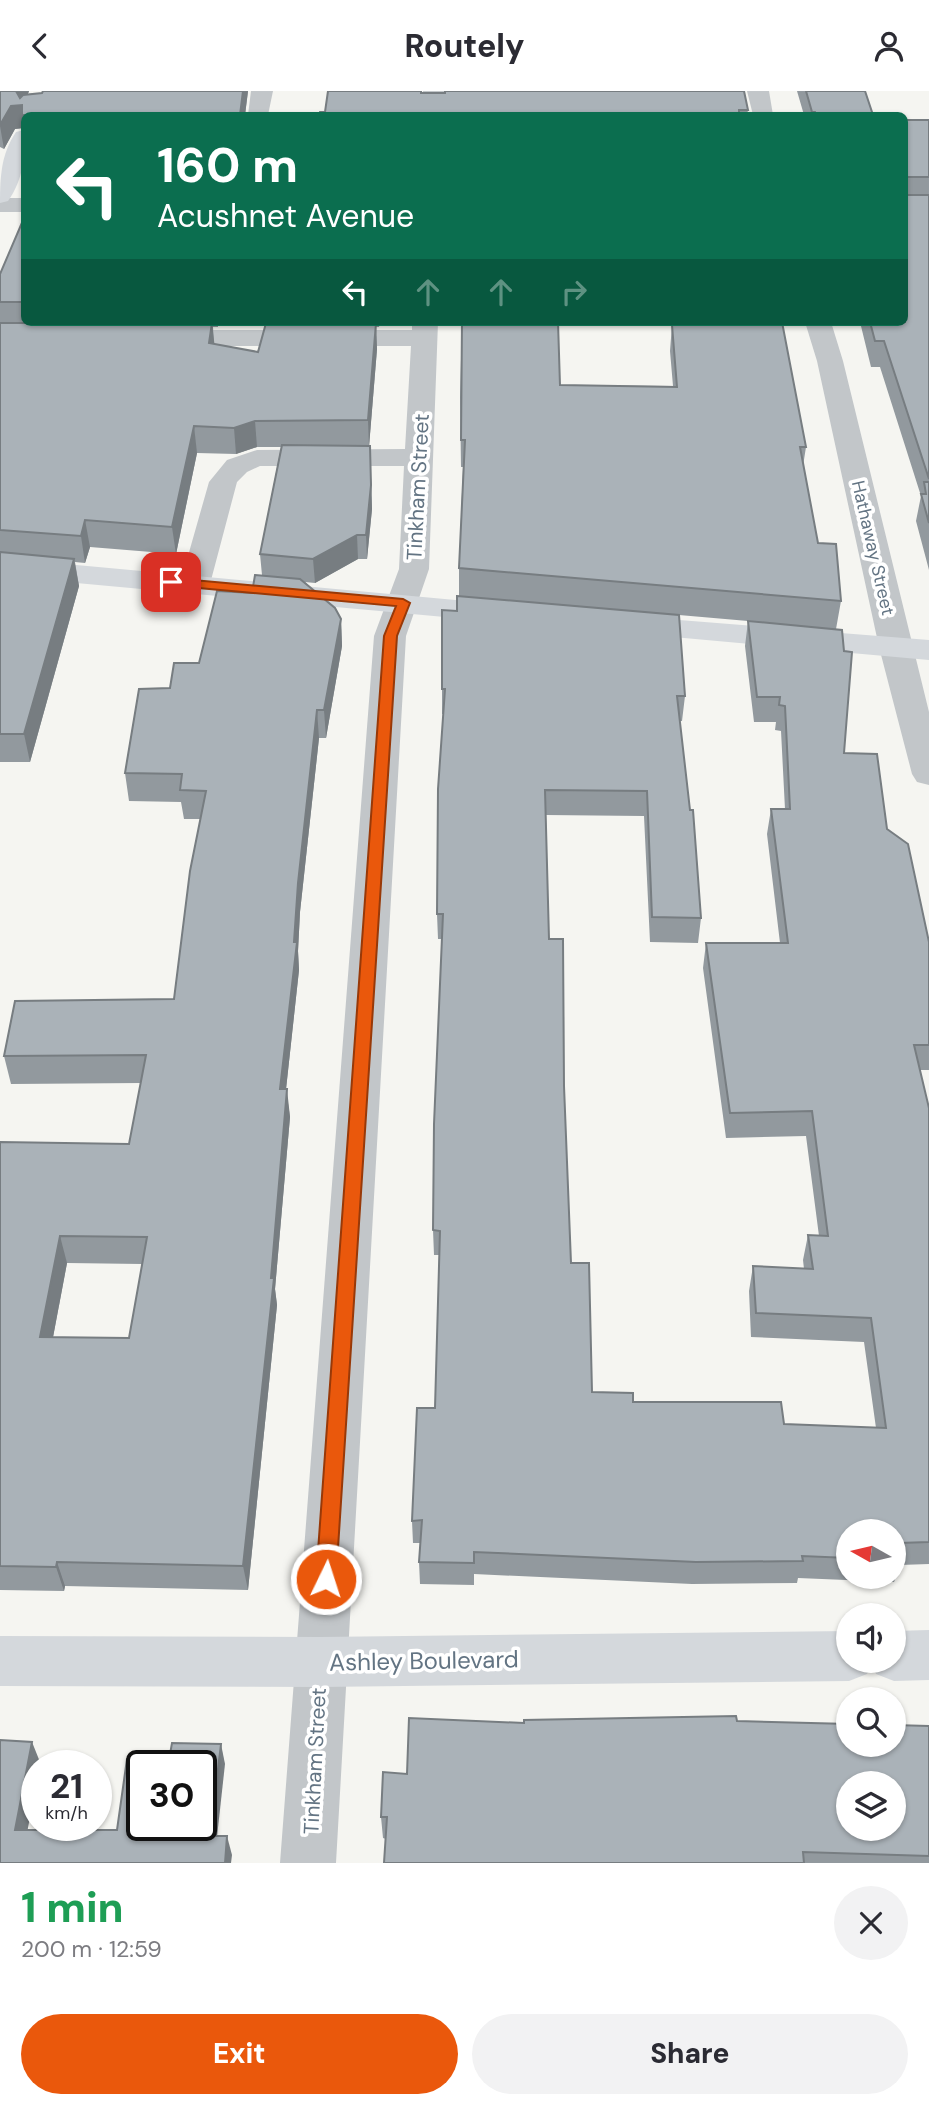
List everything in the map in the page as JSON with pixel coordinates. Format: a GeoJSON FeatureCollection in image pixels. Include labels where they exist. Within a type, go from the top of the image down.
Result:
{"type":"FeatureCollection","features":[{"type":"Feature","properties":{"kind":"main road"},"geometry":{"type":"LineString","coordinates":[[0,196],[21,144]]}},
{"type":"Feature","properties":{"kind":"main road"},"geometry":{"type":"LineString","coordinates":[[0,567],[534,616]]}},
{"type":"Feature","properties":{"kind":"main road"},"geometry":{"type":"LineString","coordinates":[[594,622],[929,650]]}},
{"type":"Feature","properties":{"kind":"main road"},"geometry":{"type":"LineString","coordinates":[[906,1656],[929,1655]]}},
{"type":"Feature","properties":{"kind":"main road","name":"Ashley Boulevard"},"geometry":{"type":"LineString","coordinates":[[0,1661],[320,1662],[836,1656]]}},
{"type":"Feature","properties":{"kind":"street"},"geometry":{"type":"LineString","coordinates":[[258,112],[262,91]]}},
{"type":"Feature","properties":{"kind":"street"},"geometry":{"type":"LineString","coordinates":[[433,112],[434,91]]}},
{"type":"Feature","properties":{"kind":"street"},"geometry":{"type":"LineString","coordinates":[[758,91],[762,112]]}},
{"type":"Feature","properties":{"kind":"street"},"geometry":{"type":"LineString","coordinates":[[0,205],[21,205]]}},
{"type":"Feature","properties":{"kind":"street","name":"Hathaway Street"},"geometry":{"type":"LineString","coordinates":[[819,326],[831,361],[895,647],[929,774]]}},
{"type":"Feature","properties":{"kind":"street"},"geometry":{"type":"LineString","coordinates":[[137,338],[425,330]]}},
{"type":"Feature","properties":{"kind":"street","name":"Tinkham Street"},"geometry":{"type":"LineString","coordinates":[[309,1863],[320,1662],[390,636],[414,569],[425,330]]}},
{"type":"Feature","properties":{"kind":"street"},"geometry":{"type":"LineString","coordinates":[[195,584],[223,482],[230,470],[257,458],[420,457]]}},
{"type":"Feature","properties":{"kind":"building"},"geometry":{"type":"Polygon","coordinates":[[[0,91],[16,91],[20,98],[43,91],[243,91],[240,112],[22,112],[22,105],[11,106],[0,125],[0,91]]]}},
{"type":"Feature","properties":{"kind":"building"},"geometry":{"type":"Polygon","coordinates":[[[328,91],[744,91],[748,110],[739,112],[325,112],[328,91]]]}},
{"type":"Feature","properties":{"kind":"building"},"geometry":{"type":"Polygon","coordinates":[[[806,91],[865,91],[872,112],[815,112],[812,112],[806,91]]]}},
{"type":"Feature","properties":{"kind":"building"},"geometry":{"type":"Polygon","coordinates":[[[908,120],[929,120],[929,177],[908,177],[908,120]]]}},
{"type":"Feature","properties":{"kind":"building"},"geometry":{"type":"Polygon","coordinates":[[[908,195],[929,195],[929,479],[884,341],[875,341],[871,326],[908,326],[908,195]]]}},
{"type":"Feature","properties":{"kind":"building"},"geometry":{"type":"Polygon","coordinates":[[[21,225],[21,302],[0,302],[0,274],[21,225]]]}},
{"type":"Feature","properties":{"kind":"building"},"geometry":{"type":"Polygon","coordinates":[[[0,323],[21,323],[21,326],[212,326],[209,343],[258,352],[265,326],[376,326],[368,420],[255,421],[234,428],[194,426],[172,527],[85,520],[81,536],[0,530],[0,323]]]}},
{"type":"Feature","properties":{"kind":"building"},"geometry":{"type":"Polygon","coordinates":[[[462,326],[558,326],[560,385],[677,387],[672,326],[783,326],[806,447],[800,447],[818,543],[836,544],[841,601],[459,568],[465,440],[461,440],[462,326]]]}},
{"type":"Feature","properties":{"kind":"building"},"geometry":{"type":"Polygon","coordinates":[[[282,445],[370,446],[371,485],[366,535],[357,535],[313,559],[260,554],[282,445]]]}},
{"type":"Feature","properties":{"kind":"building"},"geometry":{"type":"Polygon","coordinates":[[[924,482],[929,482],[929,523],[921,494],[926,494],[924,482]]]}},
{"type":"Feature","properties":{"kind":"building"},"geometry":{"type":"Polygon","coordinates":[[[0,552],[74,559],[24,734],[0,734],[0,552]]]}},
{"type":"Feature","properties":{"kind":"building"},"geometry":{"type":"Polygon","coordinates":[[[255,575],[300,579],[335,608],[341,619],[324,710],[317,710],[298,883],[294,942],[297,942],[280,1089],[287,1089],[271,1278],[274,1278],[243,1566],[57,1562],[56,1567],[0,1566],[0,1142],[129,1144],[146,1055],[4,1056],[15,1001],[174,999],[190,871],[206,791],[180,790],[182,774],[125,773],[139,689],[170,688],[174,663],[199,663],[217,591],[252,593],[255,575]],[[60,1236],[40,1337],[129,1338],[147,1237],[60,1236]]]}},
{"type":"Feature","properties":{"kind":"building"},"geometry":{"type":"Polygon","coordinates":[[[457,596],[679,615],[685,696],[677,696],[690,810],[693,810],[701,918],[652,917],[647,791],[545,790],[549,939],[563,939],[564,1086],[571,1263],[589,1263],[592,1392],[633,1393],[633,1402],[781,1402],[784,1424],[886,1428],[871,1318],[756,1313],[753,1266],[813,1269],[808,1235],[828,1236],[812,1111],[730,1113],[706,943],[788,943],[771,809],[790,809],[785,706],[779,705],[780,697],[757,697],[748,621],[842,630],[844,651],[852,652],[844,753],[877,754],[887,829],[908,844],[929,942],[929,1045],[914,1045],[929,1108],[929,1542],[906,1543],[906,1519],[836,1519],[836,1557],[802,1556],[803,1561],[696,1562],[474,1552],[474,1563],[419,1562],[422,1520],[412,1521],[417,1408],[435,1408],[440,1231],[433,1230],[434,1124],[443,914],[437,914],[438,789],[445,689],[442,689],[442,610],[457,611],[457,596]]]}},
{"type":"Feature","properties":{"kind":"building"},"geometry":{"type":"Polygon","coordinates":[[[736,1716],[737,1721],[836,1724],[836,1757],[906,1757],[906,1725],[929,1726],[929,1856],[803,1852],[804,1863],[384,1863],[387,1817],[381,1817],[383,1772],[407,1774],[409,1718],[524,1723],[524,1720],[736,1716]]]}},
{"type":"Feature","properties":{"kind":"building"},"geometry":{"type":"Polygon","coordinates":[[[0,1740],[32,1742],[30,1750],[21,1750],[21,1799],[15,1830],[21,1830],[21,1841],[112,1841],[112,1830],[117,1830],[126,1766],[126,1841],[217,1841],[217,1836],[227,1836],[225,1863],[0,1863],[0,1740]]]}},
{"type":"Feature","properties":{"kind":"building"},"geometry":{"type":"Polygon","coordinates":[[[172,1743],[221,1744],[217,1777],[217,1750],[171,1750],[172,1743]]]}},
{"type":"Feature","properties":{"kind":"route"},"geometry":{"type":"LineString","coordinates":[[171,582],[403,603],[390,636],[326,1579]]}}]}
